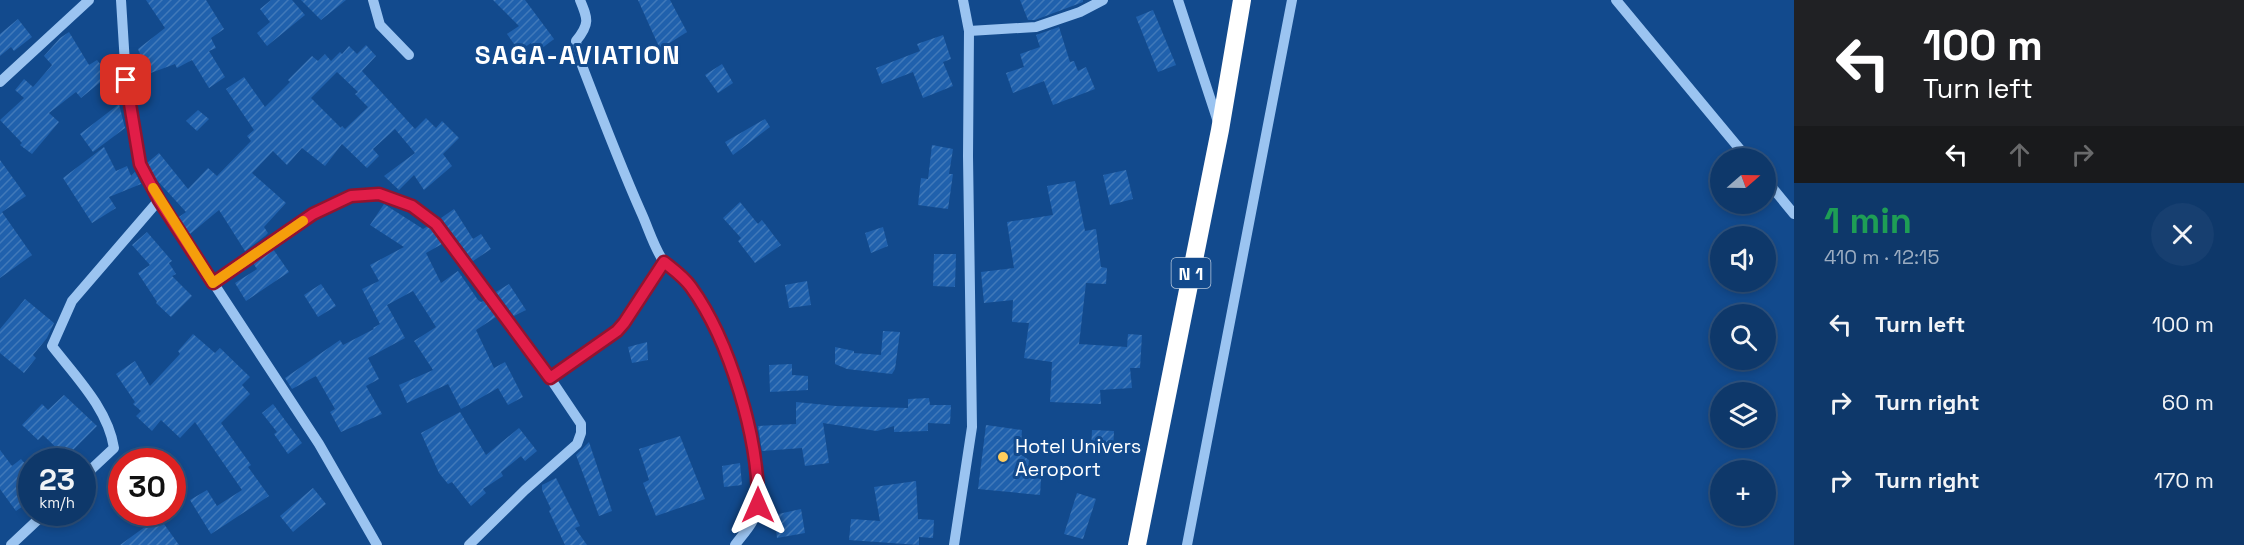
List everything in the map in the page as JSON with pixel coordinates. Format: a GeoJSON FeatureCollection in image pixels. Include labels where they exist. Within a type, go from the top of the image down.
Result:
{"type":"FeatureCollection","features":[{"type":"Feature","properties":{"kind":"highway","name":"N 1"},"geometry":{"type":"LineString","coordinates":[[1137,545],[1220,130],[1242,0]]}},
{"type":"Feature","properties":{"kind":"street"},"geometry":{"type":"LineString","coordinates":[[0,82],[89,0]]}},
{"type":"Feature","properties":{"kind":"street"},"geometry":{"type":"LineString","coordinates":[[122,0],[126,80],[135,145],[140,164],[159,200],[320,444],[377,545]]}},
{"type":"Feature","properties":{"kind":"street"},"geometry":{"type":"LineString","coordinates":[[373,0],[380,25],[409,55]]}},
{"type":"Feature","properties":{"kind":"street"},"geometry":{"type":"LineString","coordinates":[[580,0],[587,16],[586,29],[576,41],[578,55],[619,162],[664,262],[682,276],[704,308],[737,383],[759,476],[758,505],[755,517],[735,545]]}},
{"type":"Feature","properties":{"kind":"street"},"geometry":{"type":"LineString","coordinates":[[954,545],[972,426],[968,156],[969,31],[963,0]]}},
{"type":"Feature","properties":{"kind":"street"},"geometry":{"type":"LineString","coordinates":[[969,31],[1036,27],[1080,12],[1103,0]]}},
{"type":"Feature","properties":{"kind":"street"},"geometry":{"type":"LineString","coordinates":[[1178,0],[1220,130]]}},
{"type":"Feature","properties":{"kind":"street"},"geometry":{"type":"LineString","coordinates":[[1187,545],[1292,0]]}},
{"type":"Feature","properties":{"kind":"street"},"geometry":{"type":"LineString","coordinates":[[1616,0],[1739,148]]}},
{"type":"Feature","properties":{"kind":"street"},"geometry":{"type":"LineString","coordinates":[[1776,192],[1794,214]]}},
{"type":"Feature","properties":{"kind":"street"},"geometry":{"type":"LineString","coordinates":[[213,283],[313,214],[351,196],[379,194],[412,206],[436,224],[550,378],[581,424],[577,444],[525,490],[469,545]]}},
{"type":"Feature","properties":{"kind":"street"},"geometry":{"type":"LineString","coordinates":[[96,465],[114,448],[111,431],[92,398],[52,346],[72,301],[159,200]]}},
{"type":"Feature","properties":{"kind":"street"},"geometry":{"type":"LineString","coordinates":[[550,378],[617,331],[664,262]]}},
{"type":"Feature","properties":{"kind":"street"},"geometry":{"type":"LineString","coordinates":[[11,545],[31,526]]}},
{"type":"Feature","properties":{"kind":"building"},"geometry":{"type":"Polygon","coordinates":[[[146,0],[206,0],[224,29],[211,38],[216,48],[209,51],[225,77],[209,88],[192,60],[177,68],[175,64],[148,74],[138,49],[165,28],[146,0]]]}},
{"type":"Feature","properties":{"kind":"building"},"geometry":{"type":"Polygon","coordinates":[[[271,0],[292,0],[305,15],[267,46],[257,33],[270,22],[260,9],[271,0]]]}},
{"type":"Feature","properties":{"kind":"building"},"geometry":{"type":"Polygon","coordinates":[[[301,0],[346,0],[321,20],[301,0]]]}},
{"type":"Feature","properties":{"kind":"building"},"geometry":{"type":"Polygon","coordinates":[[[493,0],[525,0],[554,39],[537,52],[531,43],[519,51],[507,34],[519,26],[493,0]]]}},
{"type":"Feature","properties":{"kind":"building"},"geometry":{"type":"Polygon","coordinates":[[[638,0],[670,0],[687,32],[660,49],[638,0]]]}},
{"type":"Feature","properties":{"kind":"building"},"geometry":{"type":"Polygon","coordinates":[[[1020,0],[1083,0],[1083,2],[1035,20],[1028,20],[1020,0]]]}},
{"type":"Feature","properties":{"kind":"building"},"geometry":{"type":"Polygon","coordinates":[[[1153,10],[1176,65],[1158,72],[1136,17],[1153,10]]]}},
{"type":"Feature","properties":{"kind":"building"},"geometry":{"type":"Polygon","coordinates":[[[18,19],[32,37],[14,51],[11,47],[0,56],[0,34],[18,19]]]}},
{"type":"Feature","properties":{"kind":"building"},"geometry":{"type":"Polygon","coordinates":[[[1059,27],[1070,62],[1074,61],[1078,71],[1086,67],[1095,89],[1053,105],[1044,81],[1013,93],[1006,73],[1024,67],[1020,54],[1040,47],[1036,35],[1059,27]]]}},
{"type":"Feature","properties":{"kind":"building"},"geometry":{"type":"Polygon","coordinates":[[[69,32],[89,65],[97,60],[109,75],[81,98],[76,92],[49,113],[59,122],[32,154],[20,145],[22,143],[0,120],[24,98],[15,90],[24,79],[33,87],[52,65],[44,56],[60,38],[69,32]]]}},
{"type":"Feature","properties":{"kind":"building"},"geometry":{"type":"Polygon","coordinates":[[[943,35],[951,59],[943,62],[953,86],[923,98],[913,72],[882,84],[876,68],[920,51],[917,44],[943,35]]]}},
{"type":"Feature","properties":{"kind":"building"},"geometry":{"type":"Polygon","coordinates":[[[366,45],[376,56],[362,71],[415,129],[426,118],[436,128],[442,121],[459,138],[443,154],[452,166],[424,190],[414,175],[399,190],[384,176],[415,153],[395,129],[373,149],[379,156],[367,168],[342,144],[325,166],[302,148],[287,165],[273,151],[252,173],[286,203],[264,227],[268,233],[265,236],[245,251],[219,210],[190,234],[179,217],[186,212],[155,178],[147,163],[159,153],[188,189],[208,168],[217,176],[251,141],[247,136],[254,130],[226,89],[244,77],[265,107],[312,56],[318,61],[325,54],[331,61],[349,46],[357,54],[366,45]],[[337,72],[311,98],[341,128],[342,126],[345,129],[368,107],[355,94],[358,92],[337,72]]]}},
{"type":"Feature","properties":{"kind":"building"},"geometry":{"type":"Polygon","coordinates":[[[722,64],[733,83],[718,93],[705,75],[722,64]]]}},
{"type":"Feature","properties":{"kind":"building"},"geometry":{"type":"Polygon","coordinates":[[[119,104],[125,128],[93,152],[80,134],[119,104]]]}},
{"type":"Feature","properties":{"kind":"building"},"geometry":{"type":"Polygon","coordinates":[[[198,110],[209,119],[197,131],[186,121],[198,110]]]}},
{"type":"Feature","properties":{"kind":"building"},"geometry":{"type":"Polygon","coordinates":[[[765,119],[770,127],[733,155],[725,142],[765,119]]]}},
{"type":"Feature","properties":{"kind":"building"},"geometry":{"type":"Polygon","coordinates":[[[932,145],[953,149],[949,174],[953,174],[948,209],[918,205],[921,178],[928,179],[932,145]]]}},
{"type":"Feature","properties":{"kind":"building"},"geometry":{"type":"Polygon","coordinates":[[[104,147],[116,171],[127,166],[131,176],[135,172],[141,184],[109,197],[116,208],[92,223],[63,178],[104,147]]]}},
{"type":"Feature","properties":{"kind":"building"},"geometry":{"type":"Polygon","coordinates":[[[0,160],[26,196],[2,212],[32,255],[0,278],[0,160]]]}},
{"type":"Feature","properties":{"kind":"building"},"geometry":{"type":"Polygon","coordinates":[[[1126,170],[1133,199],[1110,205],[1103,175],[1126,170]]]}},
{"type":"Feature","properties":{"kind":"building"},"geometry":{"type":"Polygon","coordinates":[[[1075,181],[1085,231],[1096,229],[1101,267],[1107,268],[1106,284],[1086,283],[1079,344],[1127,347],[1128,334],[1142,335],[1140,368],[1130,368],[1132,388],[1100,390],[1101,404],[1050,402],[1052,362],[1024,358],[1029,323],[1012,322],[1013,300],[984,303],[981,272],[1014,268],[1007,222],[1053,215],[1047,186],[1075,181]]]}},
{"type":"Feature","properties":{"kind":"building"},"geometry":{"type":"Polygon","coordinates":[[[740,202],[758,224],[762,220],[781,245],[755,263],[738,241],[741,238],[723,218],[740,202]]]}},
{"type":"Feature","properties":{"kind":"building"},"geometry":{"type":"Polygon","coordinates":[[[384,204],[423,229],[428,226],[431,228],[442,244],[426,253],[441,283],[458,271],[478,300],[484,301],[496,317],[476,330],[494,368],[505,362],[523,397],[508,405],[498,388],[461,409],[448,384],[407,403],[399,385],[433,370],[414,341],[436,327],[413,291],[387,305],[405,338],[368,358],[379,379],[366,386],[382,414],[341,432],[330,412],[335,409],[316,376],[292,389],[285,378],[340,340],[343,345],[380,324],[362,289],[379,281],[370,265],[404,247],[370,225],[384,204]]]}},
{"type":"Feature","properties":{"kind":"building"},"geometry":{"type":"Polygon","coordinates":[[[454,209],[473,239],[481,234],[491,249],[473,261],[441,218],[454,209]]]}},
{"type":"Feature","properties":{"kind":"building"},"geometry":{"type":"Polygon","coordinates":[[[883,227],[888,246],[871,253],[865,233],[883,227]]]}},
{"type":"Feature","properties":{"kind":"building"},"geometry":{"type":"Polygon","coordinates":[[[147,232],[172,261],[169,263],[176,274],[172,276],[192,296],[171,317],[156,303],[138,273],[150,265],[132,245],[147,232]]]}},
{"type":"Feature","properties":{"kind":"building"},"geometry":{"type":"Polygon","coordinates":[[[273,249],[289,272],[246,301],[235,283],[257,269],[253,263],[273,249]]]}},
{"type":"Feature","properties":{"kind":"building"},"geometry":{"type":"Polygon","coordinates":[[[934,254],[956,254],[955,287],[933,286],[934,254]]]}},
{"type":"Feature","properties":{"kind":"building"},"geometry":{"type":"Polygon","coordinates":[[[807,281],[811,305],[789,308],[785,285],[807,281]]]}},
{"type":"Feature","properties":{"kind":"building"},"geometry":{"type":"Polygon","coordinates":[[[321,284],[336,306],[318,317],[304,295],[321,284]]]}},
{"type":"Feature","properties":{"kind":"building"},"geometry":{"type":"Polygon","coordinates":[[[509,284],[526,310],[514,316],[496,292],[509,284]]]}},
{"type":"Feature","properties":{"kind":"building"},"geometry":{"type":"Polygon","coordinates":[[[25,299],[54,323],[47,338],[33,355],[36,358],[24,373],[0,353],[0,329],[25,299]]]}},
{"type":"Feature","properties":{"kind":"building"},"geometry":{"type":"Polygon","coordinates":[[[883,331],[900,332],[895,369],[892,374],[847,369],[835,364],[835,347],[854,351],[854,353],[881,355],[883,331]]]}},
{"type":"Feature","properties":{"kind":"building"},"geometry":{"type":"Polygon","coordinates":[[[193,334],[215,353],[220,348],[250,377],[242,385],[250,394],[221,423],[251,465],[248,467],[269,496],[211,534],[190,500],[207,490],[217,506],[242,490],[195,422],[180,438],[161,420],[152,431],[136,416],[141,411],[133,404],[135,402],[116,374],[135,361],[150,386],[180,354],[178,351],[193,334]]]}},
{"type":"Feature","properties":{"kind":"building"},"geometry":{"type":"Polygon","coordinates":[[[647,342],[648,360],[632,363],[628,347],[647,342]]]}},
{"type":"Feature","properties":{"kind":"building"},"geometry":{"type":"Polygon","coordinates":[[[792,364],[792,375],[808,376],[808,390],[770,392],[769,365],[792,364]]]}},
{"type":"Feature","properties":{"kind":"building"},"geometry":{"type":"Polygon","coordinates":[[[64,395],[97,426],[75,448],[57,448],[43,435],[38,440],[22,425],[42,404],[48,410],[64,395]]]}},
{"type":"Feature","properties":{"kind":"building"},"geometry":{"type":"Polygon","coordinates":[[[929,398],[930,405],[951,405],[950,424],[928,423],[928,431],[894,432],[894,426],[877,431],[823,423],[829,463],[805,466],[802,448],[762,451],[758,426],[796,424],[796,402],[836,406],[908,408],[908,399],[929,398]]]}},
{"type":"Feature","properties":{"kind":"building"},"geometry":{"type":"Polygon","coordinates":[[[273,404],[302,443],[288,454],[274,434],[277,432],[262,413],[273,404]]]}},
{"type":"Feature","properties":{"kind":"building"},"geometry":{"type":"Polygon","coordinates":[[[460,412],[486,455],[519,428],[537,451],[525,461],[521,456],[501,472],[503,476],[483,489],[486,493],[471,506],[452,482],[448,484],[439,473],[421,433],[460,412]]]}},
{"type":"Feature","properties":{"kind":"building","name":"Hotel Univers Aeroport"},"geometry":{"type":"Polygon","coordinates":[[[986,425],[1022,430],[1020,454],[1029,460],[1027,476],[1041,479],[1040,495],[978,489],[986,425]]]}},
{"type":"Feature","properties":{"kind":"building"},"geometry":{"type":"Polygon","coordinates":[[[1092,430],[1114,431],[1113,452],[1091,451],[1092,430]]]}},
{"type":"Feature","properties":{"kind":"building"},"geometry":{"type":"Polygon","coordinates":[[[680,436],[705,499],[656,516],[643,483],[649,480],[639,449],[680,436]]]}},
{"type":"Feature","properties":{"kind":"building"},"geometry":{"type":"Polygon","coordinates":[[[589,442],[612,511],[599,516],[576,455],[589,442]]]}},
{"type":"Feature","properties":{"kind":"building"},"geometry":{"type":"Polygon","coordinates":[[[0,450],[12,466],[18,461],[18,510],[16,511],[0,489],[0,450]]]}},
{"type":"Feature","properties":{"kind":"building"},"geometry":{"type":"Polygon","coordinates":[[[740,463],[742,485],[724,487],[722,466],[740,463]]]}},
{"type":"Feature","properties":{"kind":"building"},"geometry":{"type":"Polygon","coordinates":[[[556,478],[580,526],[575,528],[587,545],[565,545],[549,511],[551,509],[542,485],[556,478]]]}},
{"type":"Feature","properties":{"kind":"building"},"geometry":{"type":"Polygon","coordinates":[[[916,481],[918,519],[934,520],[933,538],[919,537],[919,545],[849,540],[851,519],[880,521],[874,487],[916,481]]]}},
{"type":"Feature","properties":{"kind":"building"},"geometry":{"type":"Polygon","coordinates":[[[313,488],[326,504],[293,532],[280,516],[313,488]]]}},
{"type":"Feature","properties":{"kind":"building"},"geometry":{"type":"Polygon","coordinates":[[[1077,493],[1096,499],[1083,539],[1064,534],[1077,493]]]}},
{"type":"Feature","properties":{"kind":"building"},"geometry":{"type":"Polygon","coordinates":[[[801,509],[805,533],[777,538],[774,515],[801,509]]]}},
{"type":"Feature","properties":{"kind":"building"},"geometry":{"type":"Polygon","coordinates":[[[146,526],[165,526],[179,545],[120,545],[146,526]]]}},
{"type":"Feature","properties":{"kind":"slow traffic"},"geometry":{"type":"LineString","coordinates":[[153,188],[213,283],[303,221]]}},
{"type":"Feature","properties":{"kind":"place","name":"Hotel Univers Aeroport"},"geometry":{"type":"Point","coordinates":[1003,457]}},
{"type":"Feature","properties":{"kind":"district","name":"SAGA-AVIATION"},"geometry":{"type":"Point","coordinates":[578,55]}},
{"type":"Feature","properties":{"kind":"route"},"geometry":{"type":"LineString","coordinates":[[126,80],[135,145],[140,164],[159,200],[213,283],[313,214],[351,196],[379,194],[412,206],[436,224],[550,378],[617,331],[664,262],[682,276],[704,308],[737,383],[759,476],[758,505]]}}]}
